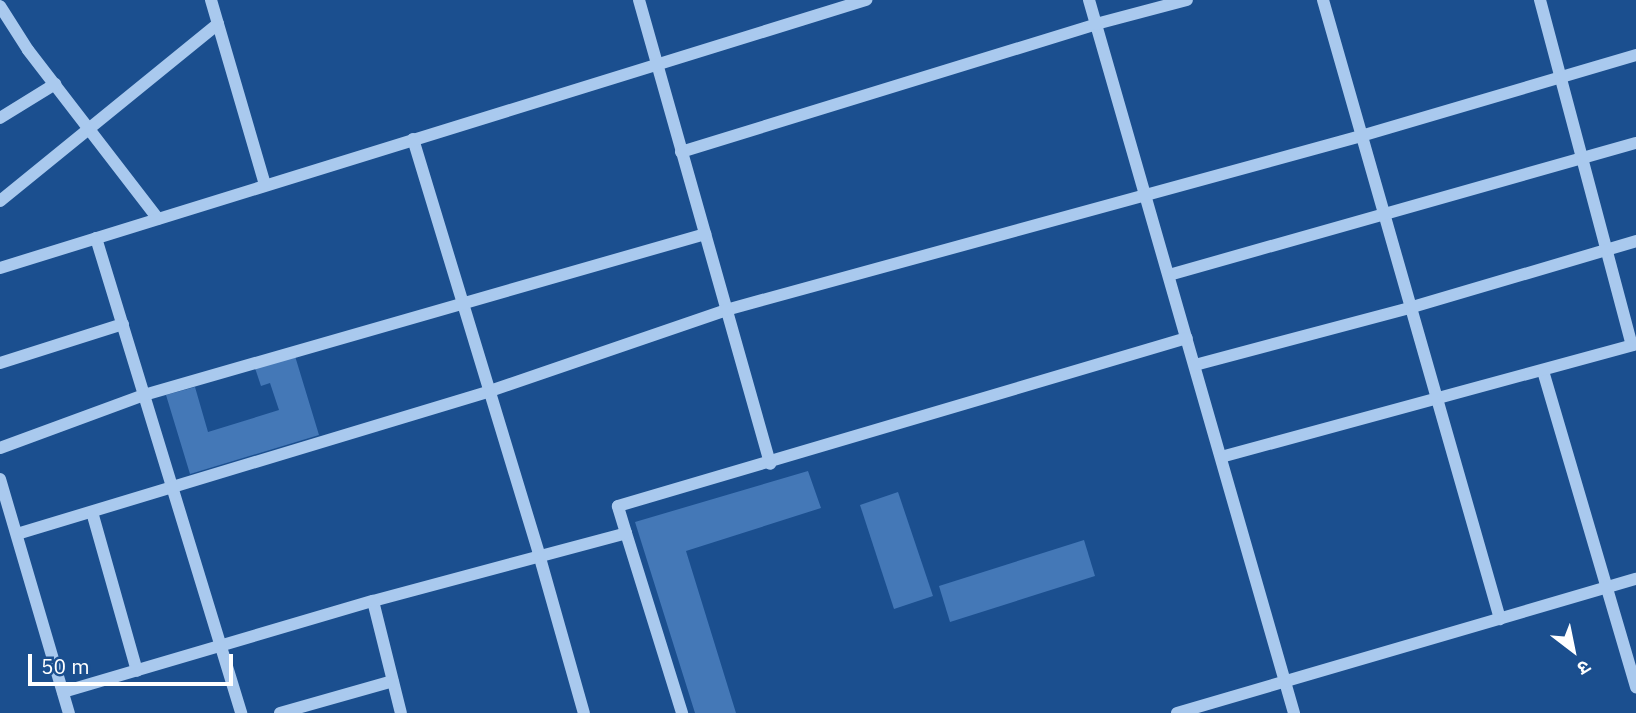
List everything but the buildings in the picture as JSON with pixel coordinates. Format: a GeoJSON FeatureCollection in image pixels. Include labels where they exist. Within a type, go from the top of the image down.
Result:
{"type":"FeatureCollection","features":[{"type":"Feature","properties":{"kind":"street"},"geometry":{"type":"LineString","coordinates":[[226,0],[212,2],[265,185]]}},
{"type":"Feature","properties":{"kind":"street"},"geometry":{"type":"LineString","coordinates":[[639,0],[770,464]]}},
{"type":"Feature","properties":{"kind":"street"},"geometry":{"type":"LineString","coordinates":[[0,268],[866,0]]}},
{"type":"Feature","properties":{"kind":"street"},"geometry":{"type":"LineString","coordinates":[[1089,0],[1294,713]]}},
{"type":"Feature","properties":{"kind":"street"},"geometry":{"type":"LineString","coordinates":[[681,152],[1096,24],[1187,0]]}},
{"type":"Feature","properties":{"kind":"street"},"geometry":{"type":"LineString","coordinates":[[1323,0],[1500,619]]}},
{"type":"Feature","properties":{"kind":"street"},"geometry":{"type":"LineString","coordinates":[[1221,457],[1634,345],[1540,0]]}},
{"type":"Feature","properties":{"kind":"street"},"geometry":{"type":"LineString","coordinates":[[0,6],[55,84],[158,219]]}},
{"type":"Feature","properties":{"kind":"street"},"geometry":{"type":"LineString","coordinates":[[0,201],[218,24]]}},
{"type":"Feature","properties":{"kind":"street"},"geometry":{"type":"LineString","coordinates":[[17,534],[490,391],[726,310],[1362,136],[1636,55]]}},
{"type":"Feature","properties":{"kind":"street"},"geometry":{"type":"LineString","coordinates":[[0,118],[55,84]]}},
{"type":"Feature","properties":{"kind":"street"},"geometry":{"type":"LineString","coordinates":[[412,139],[541,558],[580,712]]}},
{"type":"Feature","properties":{"kind":"street"},"geometry":{"type":"LineString","coordinates":[[1169,275],[1636,143]]}},
{"type":"Feature","properties":{"kind":"street"},"geometry":{"type":"LineString","coordinates":[[0,448],[144,396],[705,234]]}},
{"type":"Feature","properties":{"kind":"street"},"geometry":{"type":"LineString","coordinates":[[96,238],[242,713]]}},
{"type":"Feature","properties":{"kind":"street"},"geometry":{"type":"LineString","coordinates":[[1195,365],[1409,308],[1636,241]]}},
{"type":"Feature","properties":{"kind":"street"},"geometry":{"type":"LineString","coordinates":[[0,363],[123,324]]}},
{"type":"Feature","properties":{"kind":"street"},"geometry":{"type":"LineString","coordinates":[[682,713],[618,506],[770,464],[1187,338]]}},
{"type":"Feature","properties":{"kind":"street"},"geometry":{"type":"LineString","coordinates":[[1543,371],[1636,688]]}},
{"type":"Feature","properties":{"kind":"street"},"geometry":{"type":"LineString","coordinates":[[0,479],[69,713]]}},
{"type":"Feature","properties":{"kind":"street"},"geometry":{"type":"LineString","coordinates":[[92,512],[137,671]]}},
{"type":"Feature","properties":{"kind":"street"},"geometry":{"type":"LineString","coordinates":[[63,692],[373,601],[626,533]]}},
{"type":"Feature","properties":{"kind":"street"},"geometry":{"type":"LineString","coordinates":[[1177,713],[1284,684],[1636,579]]}},
{"type":"Feature","properties":{"kind":"street"},"geometry":{"type":"LineString","coordinates":[[373,601],[401,713]]}},
{"type":"Feature","properties":{"kind":"street"},"geometry":{"type":"LineString","coordinates":[[281,713],[393,681]]}}]}
